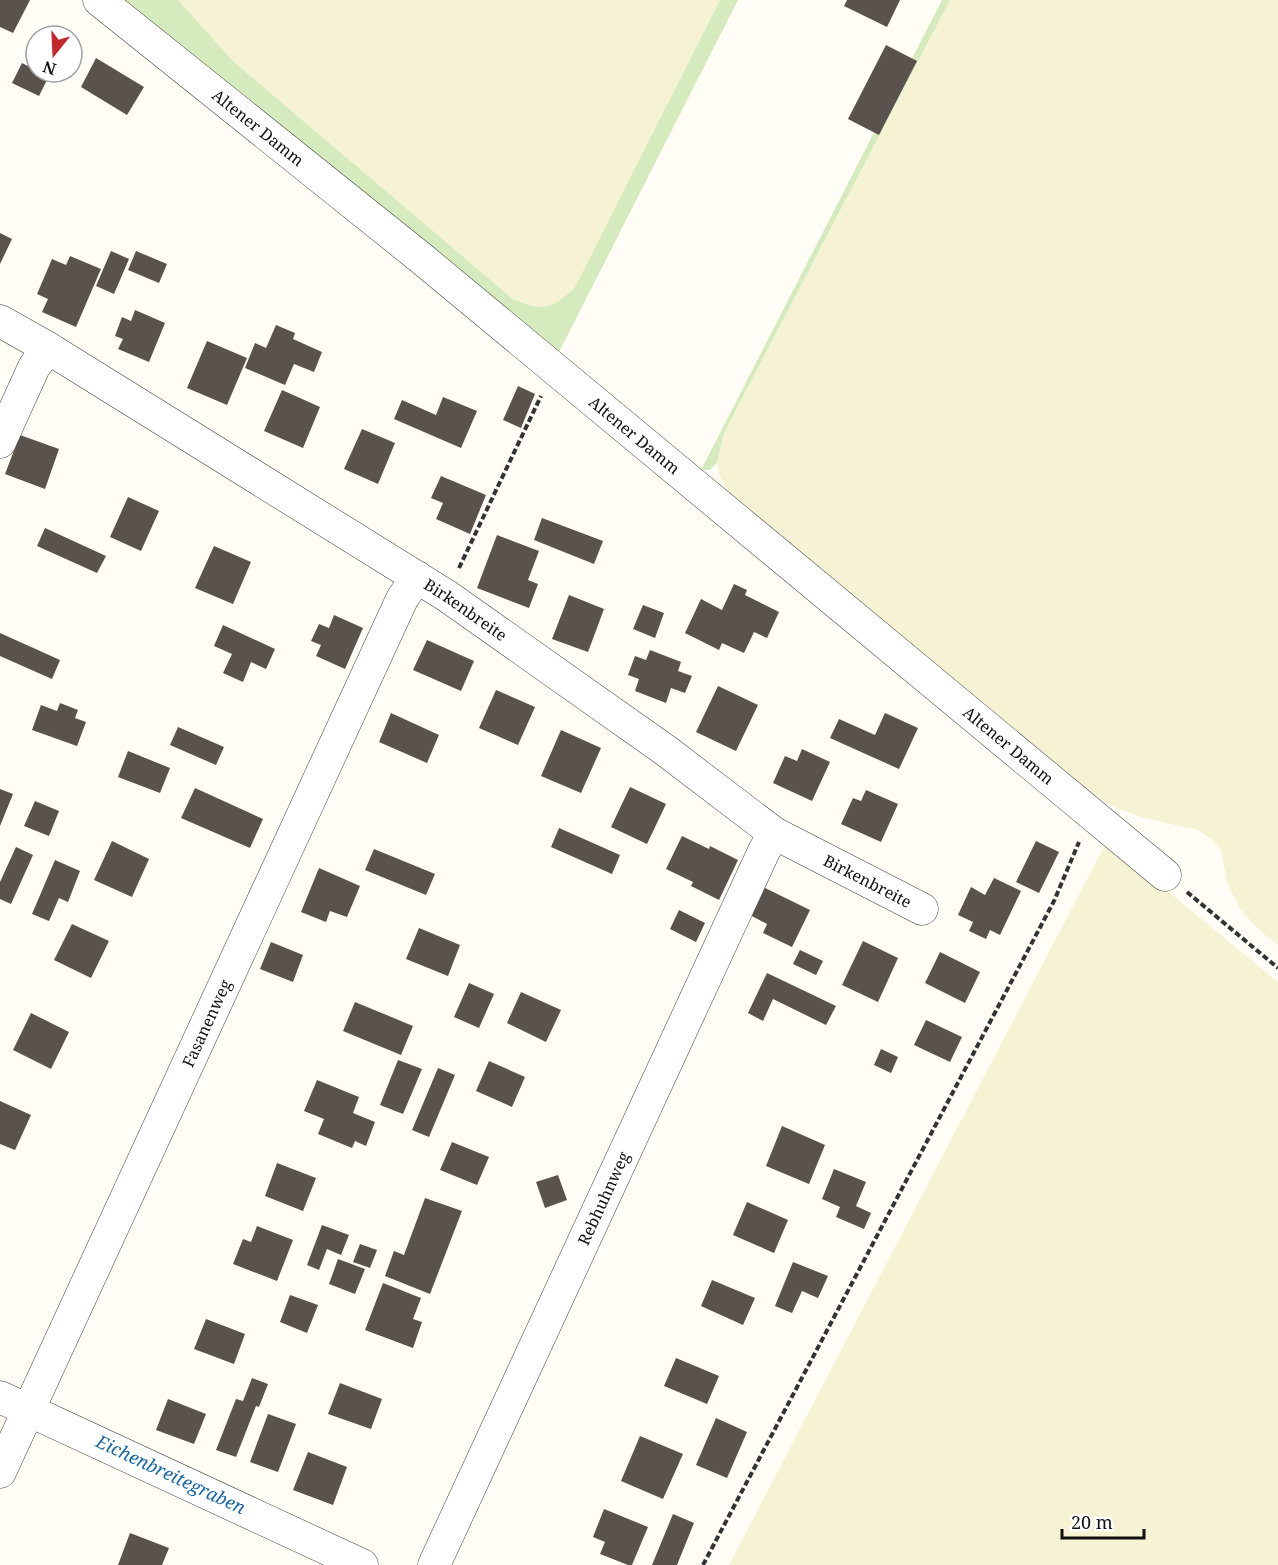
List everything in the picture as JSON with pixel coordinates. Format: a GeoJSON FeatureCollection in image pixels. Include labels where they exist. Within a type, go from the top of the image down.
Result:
{"type":"FeatureCollection","features":[{"type":"Feature","properties":{"kind":"street","name":"Altener Damm"},"geometry":{"type":"LineString","coordinates":[[99,0],[421,258],[700,491],[1098,817],[1165,875]]}},
{"type":"Feature","properties":{"kind":"street","name":"Birkenbreite"},"geometry":{"type":"LineString","coordinates":[[0,321],[48,348],[447,596],[665,750],[774,833],[922,909]]}},
{"type":"Feature","properties":{"kind":"street"},"geometry":{"type":"LineString","coordinates":[[0,442],[34,368],[48,348]]}},
{"type":"Feature","properties":{"kind":"street","name":"Fasanenweg"},"geometry":{"type":"LineString","coordinates":[[0,1472],[397,610],[417,577]]}},
{"type":"Feature","properties":{"kind":"street","name":"Rebhuhnweg"},"geometry":{"type":"LineString","coordinates":[[434,1565],[774,833]]}},
{"type":"Feature","properties":{"kind":"street"},"geometry":{"type":"LineString","coordinates":[[0,1397],[25,1420],[362,1565]]}},
{"type":"Feature","properties":{"kind":"path"},"geometry":{"type":"LineString","coordinates":[[447,596],[543,391],[558,371]]}},
{"type":"Feature","properties":{"kind":"path"},"geometry":{"type":"LineString","coordinates":[[703,1565],[1054,902],[1079,841],[1098,817]]}},
{"type":"Feature","properties":{"kind":"path"},"geometry":{"type":"LineString","coordinates":[[1165,875],[1278,968]]}},
{"type":"Feature","properties":{"kind":"shaded area"},"geometry":{"type":"Polygon","coordinates":[[[178,0],[720,0],[575,287],[562,301],[547,307],[529,307],[513,299],[234,62],[178,0]]]}},
{"type":"Feature","properties":{"kind":"shaded area"},"geometry":{"type":"Polygon","coordinates":[[[950,0],[1278,0],[1278,945],[1260,931],[1240,909],[1227,882],[1221,850],[1212,840],[1198,830],[1148,819],[1118,809],[1089,792],[728,491],[720,477],[717,463],[724,433],[950,0]]]}},
{"type":"Feature","properties":{"kind":"shaded area"},"geometry":{"type":"Polygon","coordinates":[[[1107,841],[1278,982],[1278,1565],[729,1565],[1107,841]]]}},
{"type":"Feature","properties":{"kind":"green space"},"geometry":{"type":"Polygon","coordinates":[[[112,0],[178,0],[234,62],[513,299],[539,307],[554,304],[575,287],[720,0],[738,0],[556,358],[112,0]]]}},
{"type":"Feature","properties":{"kind":"green space"},"geometry":{"type":"Polygon","coordinates":[[[942,0],[950,0],[724,433],[717,463],[710,470],[701,470],[942,0]]]}},
{"type":"Feature","properties":{"kind":"building"},"geometry":{"type":"Polygon","coordinates":[[[0,0],[30,0],[13,33],[0,27],[0,0]]]}},
{"type":"Feature","properties":{"kind":"building"},"geometry":{"type":"Polygon","coordinates":[[[847,0],[900,0],[887,27],[844,6],[847,0]]]}},
{"type":"Feature","properties":{"kind":"building"},"geometry":{"type":"Polygon","coordinates":[[[886,45],[917,61],[879,135],[848,119],[886,45]]]}},
{"type":"Feature","properties":{"kind":"building"},"geometry":{"type":"Polygon","coordinates":[[[96,58],[144,87],[127,115],[81,87],[96,58]]]}},
{"type":"Feature","properties":{"kind":"building"},"geometry":{"type":"Polygon","coordinates":[[[22,63],[24,64],[24,84],[45,84],[39,96],[12,83],[22,63]]]}},
{"type":"Feature","properties":{"kind":"building"},"geometry":{"type":"Polygon","coordinates":[[[0,233],[12,239],[0,264],[0,233]]]}},
{"type":"Feature","properties":{"kind":"building"},"geometry":{"type":"Polygon","coordinates":[[[111,251],[129,259],[114,294],[96,286],[111,251]]]}},
{"type":"Feature","properties":{"kind":"building"},"geometry":{"type":"Polygon","coordinates":[[[136,251],[167,264],[159,283],[128,270],[136,251]]]}},
{"type":"Feature","properties":{"kind":"building"},"geometry":{"type":"Polygon","coordinates":[[[70,256],[101,269],[76,327],[42,312],[48,299],[37,294],[52,259],[66,265],[70,256]]]}},
{"type":"Feature","properties":{"kind":"building"},"geometry":{"type":"Polygon","coordinates":[[[135,310],[165,323],[149,362],[118,349],[123,339],[115,336],[122,317],[131,321],[135,310]]]}},
{"type":"Feature","properties":{"kind":"building"},"geometry":{"type":"Polygon","coordinates":[[[276,325],[295,333],[293,339],[322,352],[314,372],[294,364],[285,385],[245,368],[255,343],[266,348],[276,325]]]}},
{"type":"Feature","properties":{"kind":"building"},"geometry":{"type":"Polygon","coordinates":[[[207,341],[247,358],[227,405],[187,388],[207,341]]]}},
{"type":"Feature","properties":{"kind":"building"},"geometry":{"type":"Polygon","coordinates":[[[518,386],[535,394],[521,428],[503,420],[518,386]]]}},
{"type":"Feature","properties":{"kind":"building"},"geometry":{"type":"Polygon","coordinates":[[[282,390],[320,407],[303,448],[264,431],[282,390]]]}},
{"type":"Feature","properties":{"kind":"building"},"geometry":{"type":"Polygon","coordinates":[[[443,397],[477,411],[461,448],[394,419],[402,400],[436,415],[443,397]]]}},
{"type":"Feature","properties":{"kind":"building"},"geometry":{"type":"Polygon","coordinates":[[[362,429],[395,443],[378,484],[344,469],[362,429]]]}},
{"type":"Feature","properties":{"kind":"building"},"geometry":{"type":"Polygon","coordinates":[[[20,435],[59,449],[45,489],[5,474],[20,435]]]}},
{"type":"Feature","properties":{"kind":"building"},"geometry":{"type":"Polygon","coordinates":[[[441,476],[486,495],[470,534],[436,519],[443,503],[431,498],[441,476]]]}},
{"type":"Feature","properties":{"kind":"building"},"geometry":{"type":"Polygon","coordinates":[[[128,497],[159,511],[141,551],[110,537],[128,497]]]}},
{"type":"Feature","properties":{"kind":"building"},"geometry":{"type":"Polygon","coordinates":[[[542,518],[603,541],[594,564],[534,540],[542,518]]]}},
{"type":"Feature","properties":{"kind":"building"},"geometry":{"type":"Polygon","coordinates":[[[45,528],[106,556],[97,573],[37,546],[45,528]]]}},
{"type":"Feature","properties":{"kind":"building"},"geometry":{"type":"Polygon","coordinates":[[[497,535],[539,551],[528,580],[538,584],[529,608],[477,588],[497,535]]]}},
{"type":"Feature","properties":{"kind":"building"},"geometry":{"type":"Polygon","coordinates":[[[214,546],[251,562],[233,604],[195,588],[214,546]]]}},
{"type":"Feature","properties":{"kind":"building"},"geometry":{"type":"Polygon","coordinates":[[[734,584],[747,590],[745,595],[779,612],[767,638],[754,632],[744,653],[722,643],[719,650],[685,633],[701,599],[722,610],[734,584]]]}},
{"type":"Feature","properties":{"kind":"building"},"geometry":{"type":"Polygon","coordinates":[[[569,595],[604,609],[588,652],[552,639],[569,595]]]}},
{"type":"Feature","properties":{"kind":"building"},"geometry":{"type":"Polygon","coordinates":[[[643,605],[664,613],[655,638],[633,629],[643,605]]]}},
{"type":"Feature","properties":{"kind":"building"},"geometry":{"type":"Polygon","coordinates":[[[334,615],[363,628],[345,669],[316,656],[321,645],[311,641],[319,624],[329,628],[334,615]]]}},
{"type":"Feature","properties":{"kind":"building"},"geometry":{"type":"Polygon","coordinates":[[[223,625],[275,649],[266,669],[251,662],[243,682],[223,673],[232,654],[214,646],[223,625]]]}},
{"type":"Feature","properties":{"kind":"building"},"geometry":{"type":"Polygon","coordinates":[[[0,633],[60,660],[52,679],[0,656],[0,633]]]}},
{"type":"Feature","properties":{"kind":"building"},"geometry":{"type":"Polygon","coordinates":[[[427,640],[474,661],[461,691],[413,670],[427,640]]]}},
{"type":"Feature","properties":{"kind":"building"},"geometry":{"type":"Polygon","coordinates":[[[650,650],[681,662],[678,671],[692,676],[685,693],[671,688],[666,703],[635,691],[639,679],[628,675],[635,656],[646,660],[650,650]]]}},
{"type":"Feature","properties":{"kind":"building"},"geometry":{"type":"Polygon","coordinates":[[[718,686],[758,705],[736,751],[696,732],[718,686]]]}},
{"type":"Feature","properties":{"kind":"building"},"geometry":{"type":"Polygon","coordinates":[[[496,690],[535,707],[518,745],[479,728],[496,690]]]}},
{"type":"Feature","properties":{"kind":"building"},"geometry":{"type":"Polygon","coordinates":[[[60,703],[78,710],[75,718],[86,722],[77,746],[32,730],[41,705],[57,711],[60,703]]]}},
{"type":"Feature","properties":{"kind":"building"},"geometry":{"type":"Polygon","coordinates":[[[391,713],[439,735],[427,763],[379,742],[391,713]]]}},
{"type":"Feature","properties":{"kind":"building"},"geometry":{"type":"Polygon","coordinates":[[[885,713],[918,728],[899,769],[830,738],[839,719],[875,735],[885,713]]]}},
{"type":"Feature","properties":{"kind":"building"},"geometry":{"type":"Polygon","coordinates":[[[178,727],[224,747],[216,765],[170,745],[178,727]]]}},
{"type":"Feature","properties":{"kind":"building"},"geometry":{"type":"Polygon","coordinates":[[[561,730],[601,748],[581,793],[541,776],[561,730]]]}},
{"type":"Feature","properties":{"kind":"building"},"geometry":{"type":"Polygon","coordinates":[[[802,749],[830,762],[812,801],[773,783],[785,756],[797,761],[802,749]]]}},
{"type":"Feature","properties":{"kind":"building"},"geometry":{"type":"Polygon","coordinates":[[[128,751],[170,768],[160,793],[118,777],[128,751]]]}},
{"type":"Feature","properties":{"kind":"building"},"geometry":{"type":"Polygon","coordinates":[[[630,787],[666,804],[647,844],[611,827],[630,787]]]}},
{"type":"Feature","properties":{"kind":"building"},"geometry":{"type":"Polygon","coordinates":[[[195,788],[263,819],[250,848],[181,818],[195,788]]]}},
{"type":"Feature","properties":{"kind":"building"},"geometry":{"type":"Polygon","coordinates":[[[0,789],[13,794],[0,826],[0,789]]]}},
{"type":"Feature","properties":{"kind":"building"},"geometry":{"type":"Polygon","coordinates":[[[866,790],[898,804],[881,842],[841,824],[853,798],[861,801],[866,790]]]}},
{"type":"Feature","properties":{"kind":"building"},"geometry":{"type":"Polygon","coordinates":[[[35,801],[59,811],[49,836],[24,826],[35,801]]]}},
{"type":"Feature","properties":{"kind":"building"},"geometry":{"type":"Polygon","coordinates":[[[559,828],[620,855],[612,874],[551,847],[559,828]]]}},
{"type":"Feature","properties":{"kind":"building"},"geometry":{"type":"Polygon","coordinates":[[[682,836],[709,849],[710,846],[738,860],[719,900],[691,886],[693,882],[666,869],[682,836]]]}},
{"type":"Feature","properties":{"kind":"building"},"geometry":{"type":"Polygon","coordinates":[[[112,841],[149,859],[132,897],[94,880],[112,841]]]}},
{"type":"Feature","properties":{"kind":"building"},"geometry":{"type":"Polygon","coordinates":[[[1036,841],[1059,852],[1039,893],[1016,882],[1036,841]]]}},
{"type":"Feature","properties":{"kind":"building"},"geometry":{"type":"Polygon","coordinates":[[[16,847],[33,855],[11,904],[0,899],[0,882],[16,847]]]}},
{"type":"Feature","properties":{"kind":"building"},"geometry":{"type":"Polygon","coordinates":[[[374,849],[435,874],[426,895],[365,870],[374,849]]]}},
{"type":"Feature","properties":{"kind":"building"},"geometry":{"type":"Polygon","coordinates":[[[55,860],[80,871],[68,902],[59,898],[49,921],[32,914],[55,860]]]}},
{"type":"Feature","properties":{"kind":"building"},"geometry":{"type":"Polygon","coordinates":[[[319,868],[360,886],[347,917],[330,911],[326,922],[301,912],[319,868]]]}},
{"type":"Feature","properties":{"kind":"building"},"geometry":{"type":"Polygon","coordinates":[[[994,878],[1021,891],[1000,935],[990,930],[986,939],[969,931],[973,922],[958,915],[971,887],[985,895],[994,878]]]}},
{"type":"Feature","properties":{"kind":"building"},"geometry":{"type":"Polygon","coordinates":[[[763,887],[810,910],[792,947],[763,933],[767,924],[750,915],[763,887]]]}},
{"type":"Feature","properties":{"kind":"building"},"geometry":{"type":"Polygon","coordinates":[[[679,910],[705,923],[696,942],[670,929],[679,910]]]}},
{"type":"Feature","properties":{"kind":"building"},"geometry":{"type":"Polygon","coordinates":[[[72,924],[109,941],[91,978],[54,960],[72,924]]]}},
{"type":"Feature","properties":{"kind":"building"},"geometry":{"type":"Polygon","coordinates":[[[419,928],[460,945],[448,976],[406,959],[419,928]]]}},
{"type":"Feature","properties":{"kind":"building"},"geometry":{"type":"Polygon","coordinates":[[[863,941],[898,958],[878,1002],[842,985],[863,941]]]}},
{"type":"Feature","properties":{"kind":"building"},"geometry":{"type":"Polygon","coordinates":[[[271,942],[303,955],[293,982],[260,969],[271,942]]]}},
{"type":"Feature","properties":{"kind":"building"},"geometry":{"type":"Polygon","coordinates":[[[800,950],[823,961],[816,975],[793,964],[800,950]]]}},
{"type":"Feature","properties":{"kind":"building"},"geometry":{"type":"Polygon","coordinates":[[[940,952],[980,972],[965,1003],[925,983],[940,952]]]}},
{"type":"Feature","properties":{"kind":"building"},"geometry":{"type":"Polygon","coordinates":[[[767,973],[836,1006],[826,1025],[773,999],[763,1021],[748,1013],[767,973]]]}},
{"type":"Feature","properties":{"kind":"building"},"geometry":{"type":"Polygon","coordinates":[[[469,983],[494,994],[479,1028],[454,1017],[469,983]]]}},
{"type":"Feature","properties":{"kind":"building"},"geometry":{"type":"Polygon","coordinates":[[[521,992],[561,1010],[546,1042],[507,1023],[521,992]]]}},
{"type":"Feature","properties":{"kind":"building"},"geometry":{"type":"Polygon","coordinates":[[[355,1002],[413,1026],[401,1055],[343,1031],[355,1002]]]}},
{"type":"Feature","properties":{"kind":"building"},"geometry":{"type":"Polygon","coordinates":[[[31,1013],[69,1032],[51,1069],[13,1050],[31,1013]]]}},
{"type":"Feature","properties":{"kind":"building"},"geometry":{"type":"Polygon","coordinates":[[[926,1020],[962,1037],[950,1062],[914,1045],[926,1020]]]}},
{"type":"Feature","properties":{"kind":"building"},"geometry":{"type":"Polygon","coordinates":[[[881,1049],[898,1057],[891,1073],[874,1065],[881,1049]]]}},
{"type":"Feature","properties":{"kind":"building"},"geometry":{"type":"Polygon","coordinates":[[[398,1060],[422,1069],[403,1114],[380,1105],[398,1060]]]}},
{"type":"Feature","properties":{"kind":"building"},"geometry":{"type":"Polygon","coordinates":[[[489,1061],[525,1077],[512,1107],[476,1091],[489,1061]]]}},
{"type":"Feature","properties":{"kind":"building"},"geometry":{"type":"Polygon","coordinates":[[[438,1068],[455,1075],[429,1137],[412,1130],[438,1068]]]}},
{"type":"Feature","properties":{"kind":"building"},"geometry":{"type":"Polygon","coordinates":[[[317,1080],[359,1097],[353,1113],[375,1122],[366,1146],[355,1141],[352,1148],[318,1134],[324,1119],[304,1111],[317,1080]]]}},
{"type":"Feature","properties":{"kind":"building"},"geometry":{"type":"Polygon","coordinates":[[[0,1101],[31,1115],[15,1150],[0,1144],[0,1101]]]}},
{"type":"Feature","properties":{"kind":"building"},"geometry":{"type":"Polygon","coordinates":[[[782,1126],[825,1145],[809,1184],[766,1166],[782,1126]]]}},
{"type":"Feature","properties":{"kind":"building"},"geometry":{"type":"Polygon","coordinates":[[[452,1142],[489,1157],[477,1185],[440,1170],[452,1142]]]}},
{"type":"Feature","properties":{"kind":"building"},"geometry":{"type":"Polygon","coordinates":[[[277,1163],[316,1178],[303,1211],[265,1196],[277,1163]]]}},
{"type":"Feature","properties":{"kind":"building"},"geometry":{"type":"Polygon","coordinates":[[[834,1169],[866,1182],[856,1206],[871,1213],[864,1229],[836,1217],[840,1207],[822,1199],[834,1169]]]}},
{"type":"Feature","properties":{"kind":"building"},"geometry":{"type":"Polygon","coordinates":[[[558,1175],[567,1200],[545,1208],[536,1182],[558,1175]]]}},
{"type":"Feature","properties":{"kind":"building"},"geometry":{"type":"Polygon","coordinates":[[[425,1198],[462,1211],[430,1294],[385,1276],[394,1251],[404,1255],[425,1198]]]}},
{"type":"Feature","properties":{"kind":"building"},"geometry":{"type":"Polygon","coordinates":[[[747,1202],[788,1220],[774,1253],[733,1235],[747,1202]]]}},
{"type":"Feature","properties":{"kind":"building"},"geometry":{"type":"Polygon","coordinates":[[[322,1225],[349,1235],[341,1255],[327,1249],[319,1270],[307,1265],[322,1225]]]}},
{"type":"Feature","properties":{"kind":"building"},"geometry":{"type":"Polygon","coordinates":[[[257,1226],[293,1240],[277,1281],[233,1264],[243,1239],[251,1242],[257,1226]]]}},
{"type":"Feature","properties":{"kind":"building"},"geometry":{"type":"Polygon","coordinates":[[[360,1244],[377,1250],[370,1268],[353,1262],[360,1244]]]}},
{"type":"Feature","properties":{"kind":"building"},"geometry":{"type":"Polygon","coordinates":[[[338,1259],[365,1269],[355,1294],[329,1284],[338,1259]]]}},
{"type":"Feature","properties":{"kind":"building"},"geometry":{"type":"Polygon","coordinates":[[[793,1262],[828,1276],[818,1298],[802,1291],[792,1313],[775,1306],[793,1262]]]}},
{"type":"Feature","properties":{"kind":"building"},"geometry":{"type":"Polygon","coordinates":[[[712,1280],[755,1298],[743,1325],[701,1306],[712,1280]]]}},
{"type":"Feature","properties":{"kind":"building"},"geometry":{"type":"Polygon","coordinates":[[[383,1283],[421,1298],[413,1319],[422,1322],[413,1348],[365,1330],[383,1283]]]}},
{"type":"Feature","properties":{"kind":"building"},"geometry":{"type":"Polygon","coordinates":[[[290,1295],[318,1305],[307,1333],[280,1322],[290,1295]]]}},
{"type":"Feature","properties":{"kind":"building"},"geometry":{"type":"Polygon","coordinates":[[[206,1319],[245,1334],[234,1364],[194,1349],[206,1319]]]}},
{"type":"Feature","properties":{"kind":"building"},"geometry":{"type":"Polygon","coordinates":[[[676,1358],[719,1376],[707,1404],[664,1386],[676,1358]]]}},
{"type":"Feature","properties":{"kind":"building"},"geometry":{"type":"Polygon","coordinates":[[[252,1378],[268,1384],[259,1407],[256,1406],[236,1457],[216,1450],[236,1399],[243,1401],[252,1378]]]}},
{"type":"Feature","properties":{"kind":"building"},"geometry":{"type":"Polygon","coordinates":[[[340,1383],[382,1399],[371,1429],[328,1414],[340,1383]]]}},
{"type":"Feature","properties":{"kind":"building"},"geometry":{"type":"Polygon","coordinates":[[[168,1399],[206,1414],[194,1444],[156,1430],[168,1399]]]}},
{"type":"Feature","properties":{"kind":"building"},"geometry":{"type":"Polygon","coordinates":[[[268,1414],[296,1424],[278,1472],[250,1462],[268,1414]]]}},
{"type":"Feature","properties":{"kind":"building"},"geometry":{"type":"Polygon","coordinates":[[[716,1418],[747,1432],[727,1478],[696,1465],[716,1418]]]}},
{"type":"Feature","properties":{"kind":"building"},"geometry":{"type":"Polygon","coordinates":[[[640,1436],[683,1454],[663,1499],[621,1481],[640,1436]]]}},
{"type":"Feature","properties":{"kind":"building"},"geometry":{"type":"Polygon","coordinates":[[[308,1452],[347,1467],[333,1505],[293,1490],[308,1452]]]}},
{"type":"Feature","properties":{"kind":"building"},"geometry":{"type":"Polygon","coordinates":[[[604,1509],[648,1527],[632,1565],[600,1554],[605,1542],[593,1537],[604,1509]]]}},
{"type":"Feature","properties":{"kind":"building"},"geometry":{"type":"Polygon","coordinates":[[[673,1514],[694,1523],[677,1565],[652,1565],[673,1514]]]}},
{"type":"Feature","properties":{"kind":"building"},"geometry":{"type":"Polygon","coordinates":[[[130,1533],[169,1548],[162,1565],[118,1565],[130,1533]]]}},
{"type":"Feature","properties":{"kind":"water label","name":"Eichenbreitegraben"},"geometry":{"type":"Point","coordinates":[171,1474]}}]}
